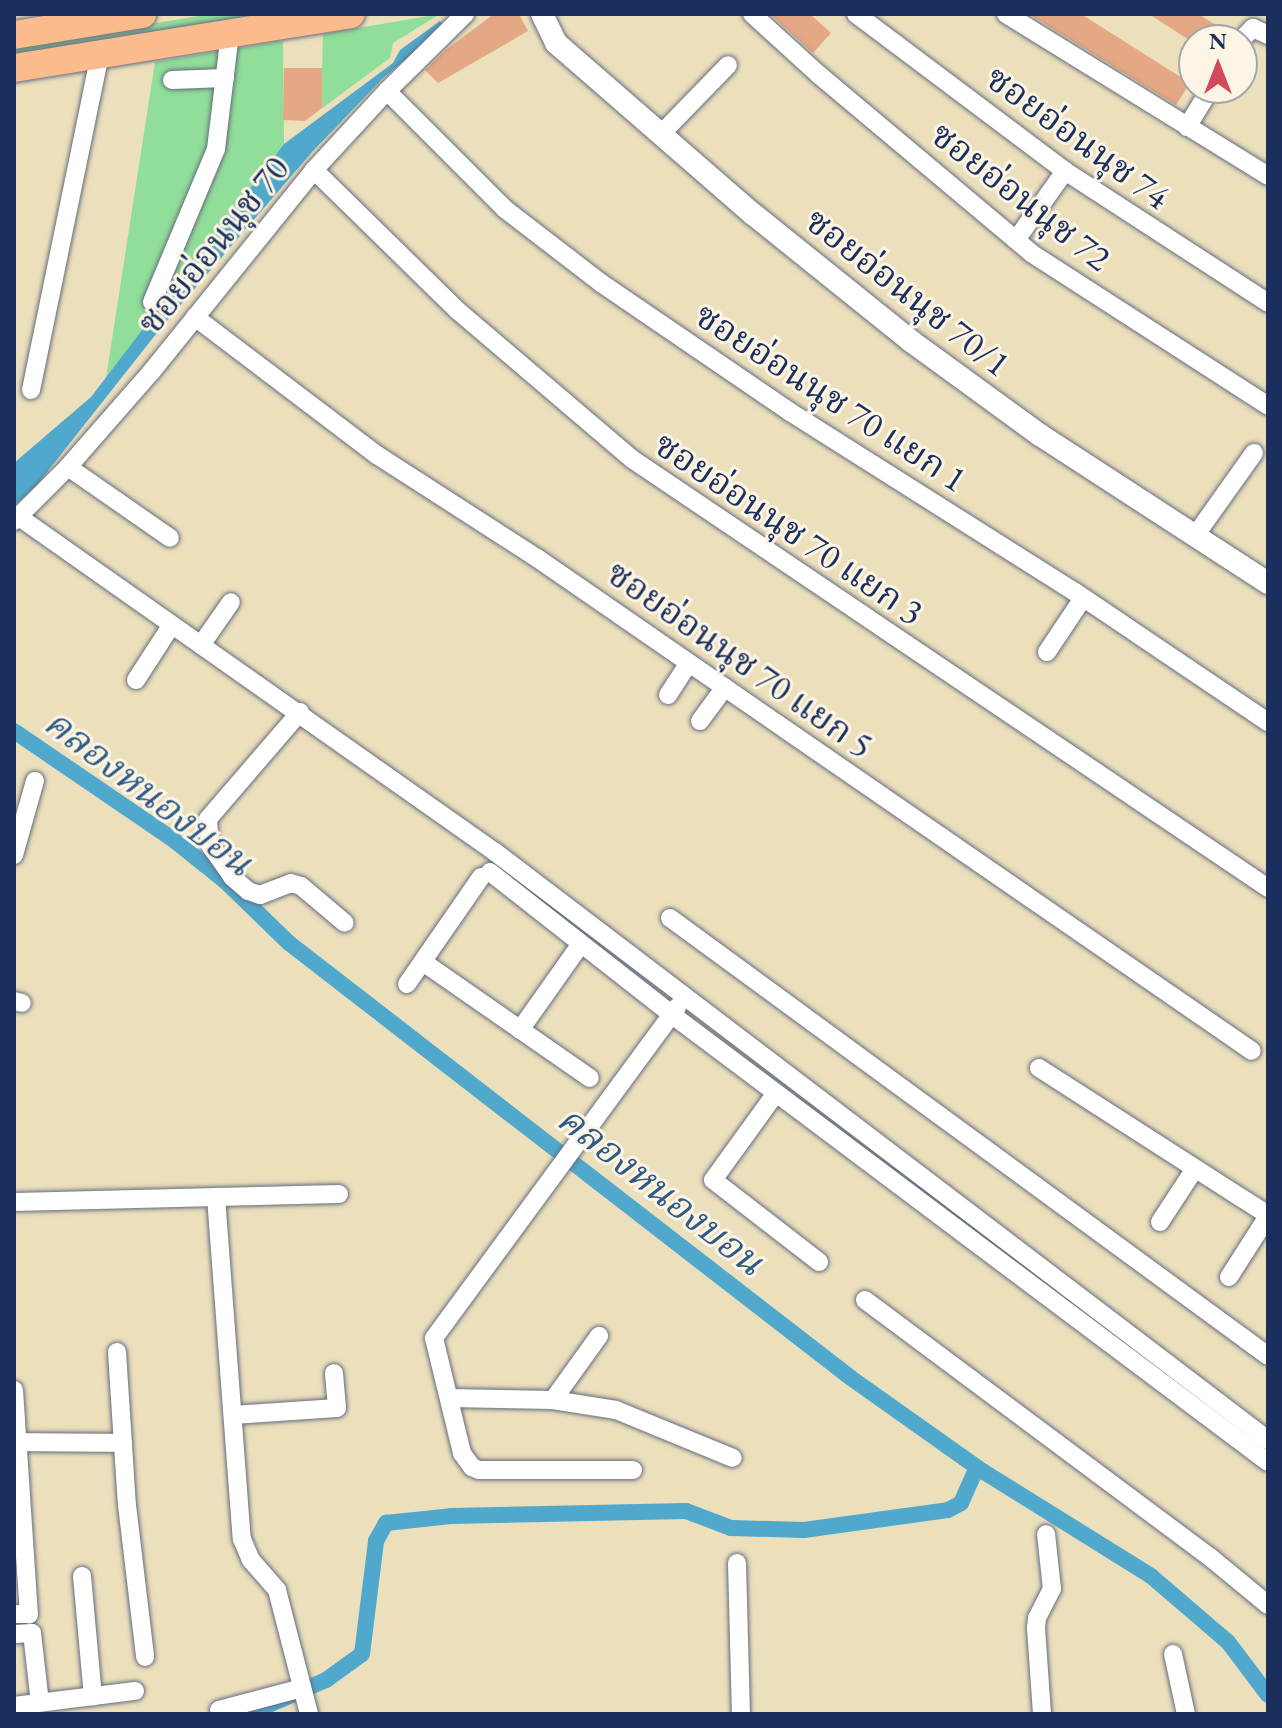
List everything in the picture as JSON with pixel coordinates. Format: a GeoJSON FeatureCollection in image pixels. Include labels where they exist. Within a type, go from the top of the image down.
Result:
{"type":"FeatureCollection","features":[{"type":"Feature","properties":{"kind":"main road"},"geometry":{"type":"LineString","coordinates":[[21,28],[142,14]]}},
{"type":"Feature","properties":{"kind":"main road"},"geometry":{"type":"LineString","coordinates":[[14,68],[351,14]]}},
{"type":"Feature","properties":{"kind":"street","name":"ซอยอ่อนนุช 70"},"geometry":{"type":"LineString","coordinates":[[16,519],[68,467],[314,170],[387,91],[465,14]]}},
{"type":"Feature","properties":{"kind":"street","name":"ซอยอ่อนนุช 70/1"},"geometry":{"type":"LineString","coordinates":[[542,14],[556,43],[753,214],[911,341],[1040,435],[1268,583]]}},
{"type":"Feature","properties":{"kind":"street","name":"ซอยอ่อนนุช 72"},"geometry":{"type":"LineString","coordinates":[[752,14],[818,74],[1016,240],[1268,406]]}},
{"type":"Feature","properties":{"kind":"street","name":"ซอยอ่อนนุช 74"},"geometry":{"type":"LineString","coordinates":[[856,14],[1065,171],[1268,303]]}},
{"type":"Feature","properties":{"kind":"street"},"geometry":{"type":"LineString","coordinates":[[1006,14],[1268,176]]}},
{"type":"Feature","properties":{"kind":"street"},"geometry":{"type":"LineString","coordinates":[[152,302],[216,149],[230,34]]}},
{"type":"Feature","properties":{"kind":"street"},"geometry":{"type":"LineString","coordinates":[[31,390],[100,55]]}},
{"type":"Feature","properties":{"kind":"street"},"geometry":{"type":"LineString","coordinates":[[661,134],[728,65]]}},
{"type":"Feature","properties":{"kind":"street"},"geometry":{"type":"LineString","coordinates":[[172,80],[225,78]]}},
{"type":"Feature","properties":{"kind":"street","name":"ซอยอ่อนนุช 70 แยก 1"},"geometry":{"type":"LineString","coordinates":[[387,91],[505,209],[601,283],[790,412],[1083,598],[1268,722]]}},
{"type":"Feature","properties":{"kind":"street"},"geometry":{"type":"LineString","coordinates":[[1187,127],[1201,104]]}},
{"type":"Feature","properties":{"kind":"street","name":"ซอยอ่อนนุช 70 แยก 3"},"geometry":{"type":"LineString","coordinates":[[314,170],[457,310],[632,459],[1268,888]]}},
{"type":"Feature","properties":{"kind":"street"},"geometry":{"type":"LineString","coordinates":[[1016,240],[1065,171]]}},
{"type":"Feature","properties":{"kind":"street","name":"ซอยอ่อนนุช 70 แยก 5"},"geometry":{"type":"LineString","coordinates":[[195,317],[377,455],[537,558],[1252,1051]]}},
{"type":"Feature","properties":{"kind":"street"},"geometry":{"type":"LineString","coordinates":[[1195,536],[1254,453]]}},
{"type":"Feature","properties":{"kind":"street"},"geometry":{"type":"LineString","coordinates":[[68,467],[170,538]]}},
{"type":"Feature","properties":{"kind":"street"},"geometry":{"type":"LineString","coordinates":[[16,519],[300,712],[495,852],[1268,1440]]}},
{"type":"Feature","properties":{"kind":"street"},"geometry":{"type":"LineString","coordinates":[[1047,652],[1083,598]]}},
{"type":"Feature","properties":{"kind":"street"},"geometry":{"type":"LineString","coordinates":[[201,645],[231,602]]}},
{"type":"Feature","properties":{"kind":"street"},"geometry":{"type":"LineString","coordinates":[[136,680],[171,626]]}},
{"type":"Feature","properties":{"kind":"street"},"geometry":{"type":"LineString","coordinates":[[668,695],[689,663]]}},
{"type":"Feature","properties":{"kind":"street"},"geometry":{"type":"LineString","coordinates":[[700,721],[725,687]]}},
{"type":"Feature","properties":{"kind":"street"},"geometry":{"type":"LineString","coordinates":[[300,712],[208,819],[210,845],[232,877],[248,891],[260,895],[287,884],[301,886],[345,923]]}},
{"type":"Feature","properties":{"kind":"street"},"geometry":{"type":"LineString","coordinates":[[14,855],[35,781]]}},
{"type":"Feature","properties":{"kind":"street"},"geometry":{"type":"LineString","coordinates":[[407,984],[486,874],[1268,1462]]}},
{"type":"Feature","properties":{"kind":"street"},"geometry":{"type":"LineString","coordinates":[[670,918],[1268,1356]]}},
{"type":"Feature","properties":{"kind":"street"},"geometry":{"type":"LineString","coordinates":[[520,1030],[581,944]]}},
{"type":"Feature","properties":{"kind":"street"},"geometry":{"type":"LineString","coordinates":[[423,962],[590,1078]]}},
{"type":"Feature","properties":{"kind":"street"},"geometry":{"type":"LineString","coordinates":[[633,1470],[479,1470],[466,1462],[434,1343],[436,1332],[683,998]]}},
{"type":"Feature","properties":{"kind":"street"},"geometry":{"type":"LineString","coordinates":[[1039,1068],[1268,1216],[1229,1277]]}},
{"type":"Feature","properties":{"kind":"street"},"geometry":{"type":"LineString","coordinates":[[776,1093],[713,1180],[819,1262]]}},
{"type":"Feature","properties":{"kind":"street"},"geometry":{"type":"LineString","coordinates":[[1160,1222],[1194,1170]]}},
{"type":"Feature","properties":{"kind":"street"},"geometry":{"type":"LineString","coordinates":[[14,1202],[339,1194]]}},
{"type":"Feature","properties":{"kind":"street"},"geometry":{"type":"LineString","coordinates":[[216,1197],[245,1549],[277,1590],[309,1714]]}},
{"type":"Feature","properties":{"kind":"street"},"geometry":{"type":"LineString","coordinates":[[865,1300],[1211,1558],[1268,1605]]}},
{"type":"Feature","properties":{"kind":"street"},"geometry":{"type":"LineString","coordinates":[[553,1400],[599,1336]]}},
{"type":"Feature","properties":{"kind":"street"},"geometry":{"type":"LineString","coordinates":[[117,1352],[145,1657]]}},
{"type":"Feature","properties":{"kind":"street"},"geometry":{"type":"LineString","coordinates":[[233,1415],[337,1408],[334,1373]]}},
{"type":"Feature","properties":{"kind":"street"},"geometry":{"type":"LineString","coordinates":[[14,1390],[29,1614],[14,1614]]}},
{"type":"Feature","properties":{"kind":"street"},"geometry":{"type":"LineString","coordinates":[[449,1398],[553,1400],[616,1410],[733,1458]]}},
{"type":"Feature","properties":{"kind":"street"},"geometry":{"type":"LineString","coordinates":[[16,1442],[123,1443]]}},
{"type":"Feature","properties":{"kind":"street"},"geometry":{"type":"LineString","coordinates":[[1042,1714],[1036,1628],[1037,1618],[1052,1589],[1046,1534]]}},
{"type":"Feature","properties":{"kind":"street"},"geometry":{"type":"LineString","coordinates":[[737,1563],[741,1714]]}},
{"type":"Feature","properties":{"kind":"street"},"geometry":{"type":"LineString","coordinates":[[82,1576],[93,1696]]}},
{"type":"Feature","properties":{"kind":"street"},"geometry":{"type":"LineString","coordinates":[[14,1634],[32,1633],[40,1703]]}},
{"type":"Feature","properties":{"kind":"street"},"geometry":{"type":"LineString","coordinates":[[1173,1654],[1186,1714]]}},
{"type":"Feature","properties":{"kind":"street"},"geometry":{"type":"LineString","coordinates":[[219,1710],[302,1688]]}},
{"type":"Feature","properties":{"kind":"street"},"geometry":{"type":"LineString","coordinates":[[14,1706],[135,1691]]}},
{"type":"Feature","properties":{"kind":"green space"},"geometry":{"type":"Polygon","coordinates":[[[210,14],[267,14],[14,56],[14,47],[210,14]]]}},
{"type":"Feature","properties":{"kind":"green space"},"geometry":{"type":"Polygon","coordinates":[[[440,14],[393,43],[390,58],[321,109],[323,34],[440,14]]]}},
{"type":"Feature","properties":{"kind":"green space"},"geometry":{"type":"Polygon","coordinates":[[[283,41],[284,144],[106,378],[155,62],[283,41]]]}},
{"type":"Feature","properties":{"kind":"water"},"geometry":{"type":"Polygon","coordinates":[[[440,21],[445,27],[383,78],[312,152],[160,329],[36,486],[14,506],[14,463],[91,397],[284,144],[393,63],[400,50],[440,21]]]}},
{"type":"Feature","properties":{"kind":"building"},"geometry":{"type":"Polygon","coordinates":[[[494,14],[519,14],[528,31],[438,83],[425,70],[447,49],[494,14]]]}},
{"type":"Feature","properties":{"kind":"building"},"geometry":{"type":"Polygon","coordinates":[[[770,14],[810,14],[831,33],[813,53],[770,14]]]}},
{"type":"Feature","properties":{"kind":"building"},"geometry":{"type":"Polygon","coordinates":[[[1029,14],[1081,14],[1178,75],[1176,105],[1029,14]]]}},
{"type":"Feature","properties":{"kind":"building"},"geometry":{"type":"Polygon","coordinates":[[[1149,14],[1198,14],[1214,24],[1178,24],[1178,33],[1149,14]]]}},
{"type":"Feature","properties":{"kind":"building"},"geometry":{"type":"Polygon","coordinates":[[[284,68],[322,68],[322,108],[305,121],[283,120],[284,68]]]}},
{"type":"Feature","properties":{"kind":"waterway","name":"คลองหนองบอน"},"geometry":{"type":"LineString","coordinates":[[14,731],[175,841],[225,881],[289,943],[851,1378],[984,1472],[1151,1576],[1228,1642],[1268,1695]]}},
{"type":"Feature","properties":{"kind":"waterway"},"geometry":{"type":"LineString","coordinates":[[248,1714],[326,1680],[362,1654],[376,1541],[386,1523],[451,1516],[686,1511],[731,1528],[804,1530],[948,1510],[961,1503],[977,1467]]}}]}
